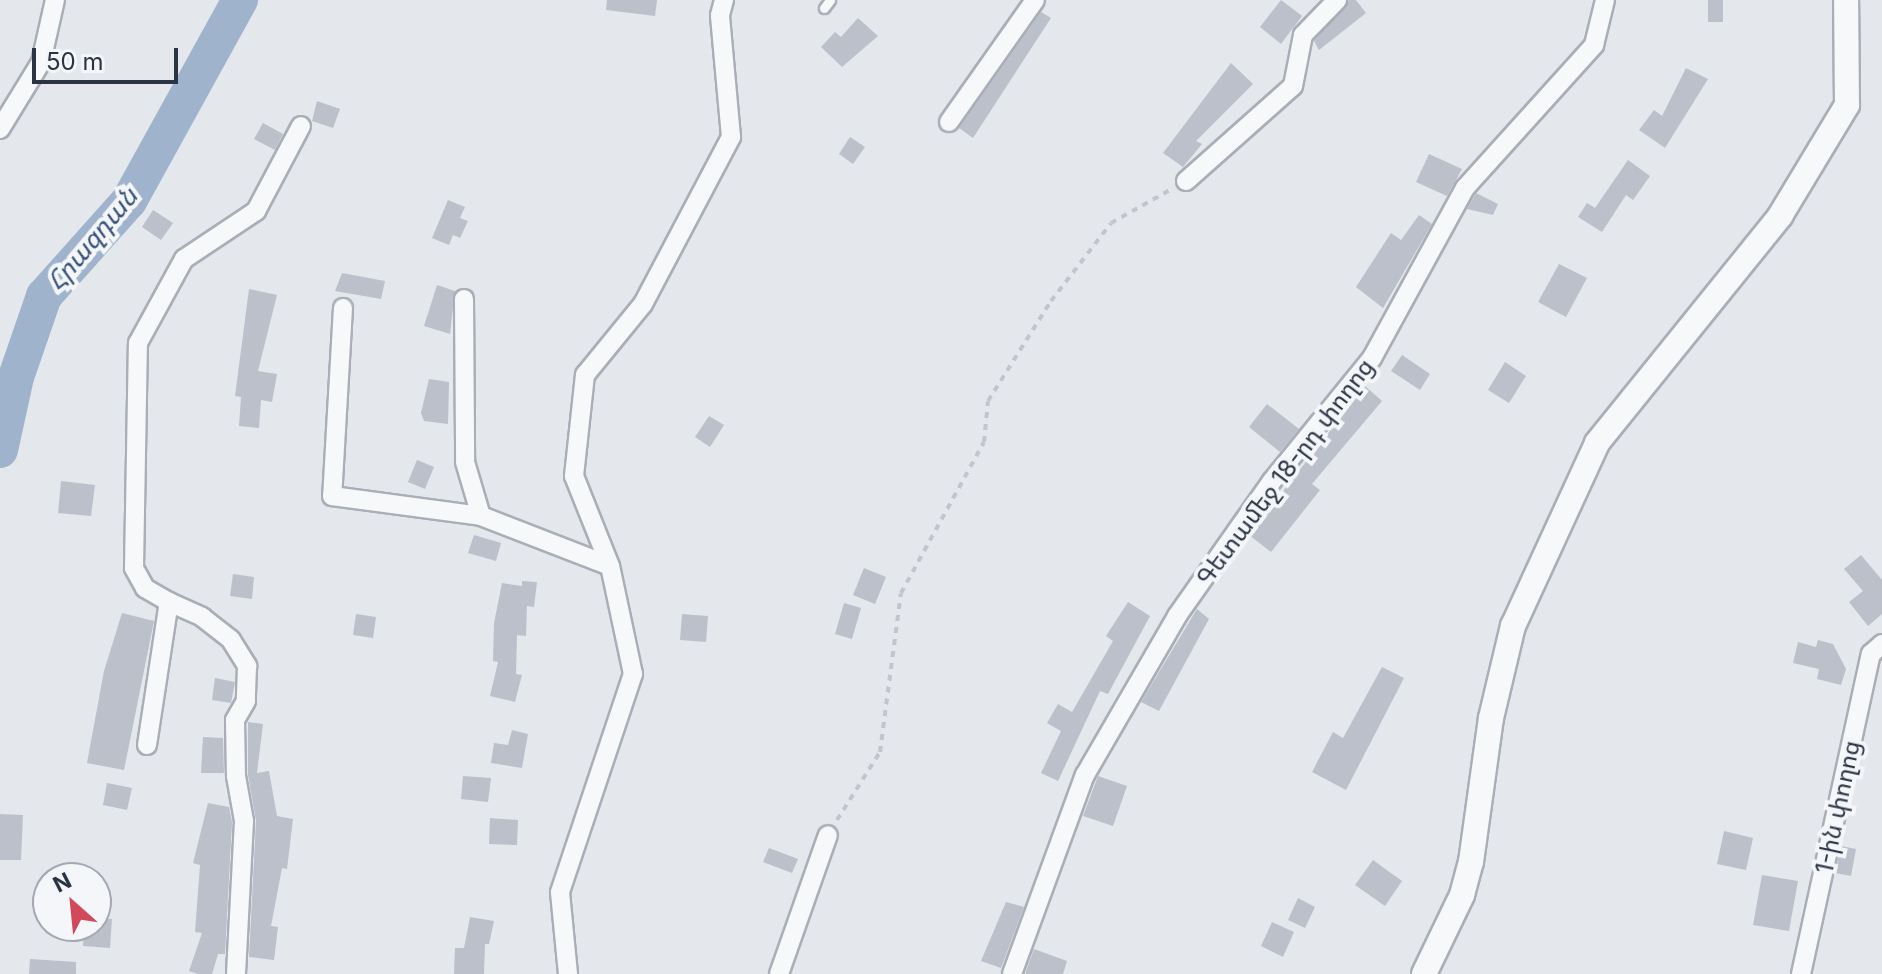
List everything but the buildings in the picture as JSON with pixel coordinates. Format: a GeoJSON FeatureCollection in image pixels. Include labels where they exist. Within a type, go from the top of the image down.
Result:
{"type":"FeatureCollection","features":[{"type":"Feature","properties":{"kind":"street"},"geometry":{"type":"LineString","coordinates":[[0,129],[41,62],[55,0]]}},
{"type":"Feature","properties":{"kind":"street"},"geometry":{"type":"LineString","coordinates":[[568,974],[560,892],[633,674],[610,566],[574,476],[585,375],[643,304],[731,137],[720,15],[724,0]]}},
{"type":"Feature","properties":{"kind":"street"},"geometry":{"type":"LineString","coordinates":[[949,122],[1035,0]]}},
{"type":"Feature","properties":{"kind":"street"},"geometry":{"type":"LineString","coordinates":[[1186,181],[1293,86],[1303,35],[1337,0]]}},
{"type":"Feature","properties":{"kind":"street","name":"Գետամեջ 18-րդ փողոց"},"geometry":{"type":"LineString","coordinates":[[1012,974],[1085,775],[1177,616],[1272,481],[1372,358],[1465,188],[1502,141],[1594,45],[1605,0]]}},
{"type":"Feature","properties":{"kind":"street"},"geometry":{"type":"LineString","coordinates":[[1424,974],[1462,895],[1471,862],[1491,718],[1513,626],[1597,443],[1780,216],[1847,105],[1846,0]]}},
{"type":"Feature","properties":{"kind":"street"},"geometry":{"type":"LineString","coordinates":[[236,974],[244,821],[236,776],[235,720],[246,701],[247,666],[231,640],[202,617],[145,588],[134,568],[138,343],[184,259],[256,211],[301,126]]}},
{"type":"Feature","properties":{"kind":"street"},"geometry":{"type":"LineString","coordinates":[[464,299],[465,462],[481,516]]}},
{"type":"Feature","properties":{"kind":"street"},"geometry":{"type":"LineString","coordinates":[[343,308],[332,496],[481,516],[610,566]]}},
{"type":"Feature","properties":{"kind":"street"},"geometry":{"type":"LineString","coordinates":[[147,745],[169,602]]}},
{"type":"Feature","properties":{"kind":"street","name":"1-ին փողոց"},"geometry":{"type":"LineString","coordinates":[[1801,974],[1871,654],[1882,644]]}},
{"type":"Feature","properties":{"kind":"street"},"geometry":{"type":"LineString","coordinates":[[779,974],[828,835]]}},
{"type":"Feature","properties":{"kind":"path"},"geometry":{"type":"LineString","coordinates":[[828,835],[880,752],[901,593],[984,442],[988,401],[1051,301],[1111,223],[1186,181]]}},
{"type":"Feature","properties":{"kind":"waterway","name":"Հրազդան"},"geometry":{"type":"LineString","coordinates":[[0,450],[16,377],[44,296],[129,201],[240,0]]}}]}
